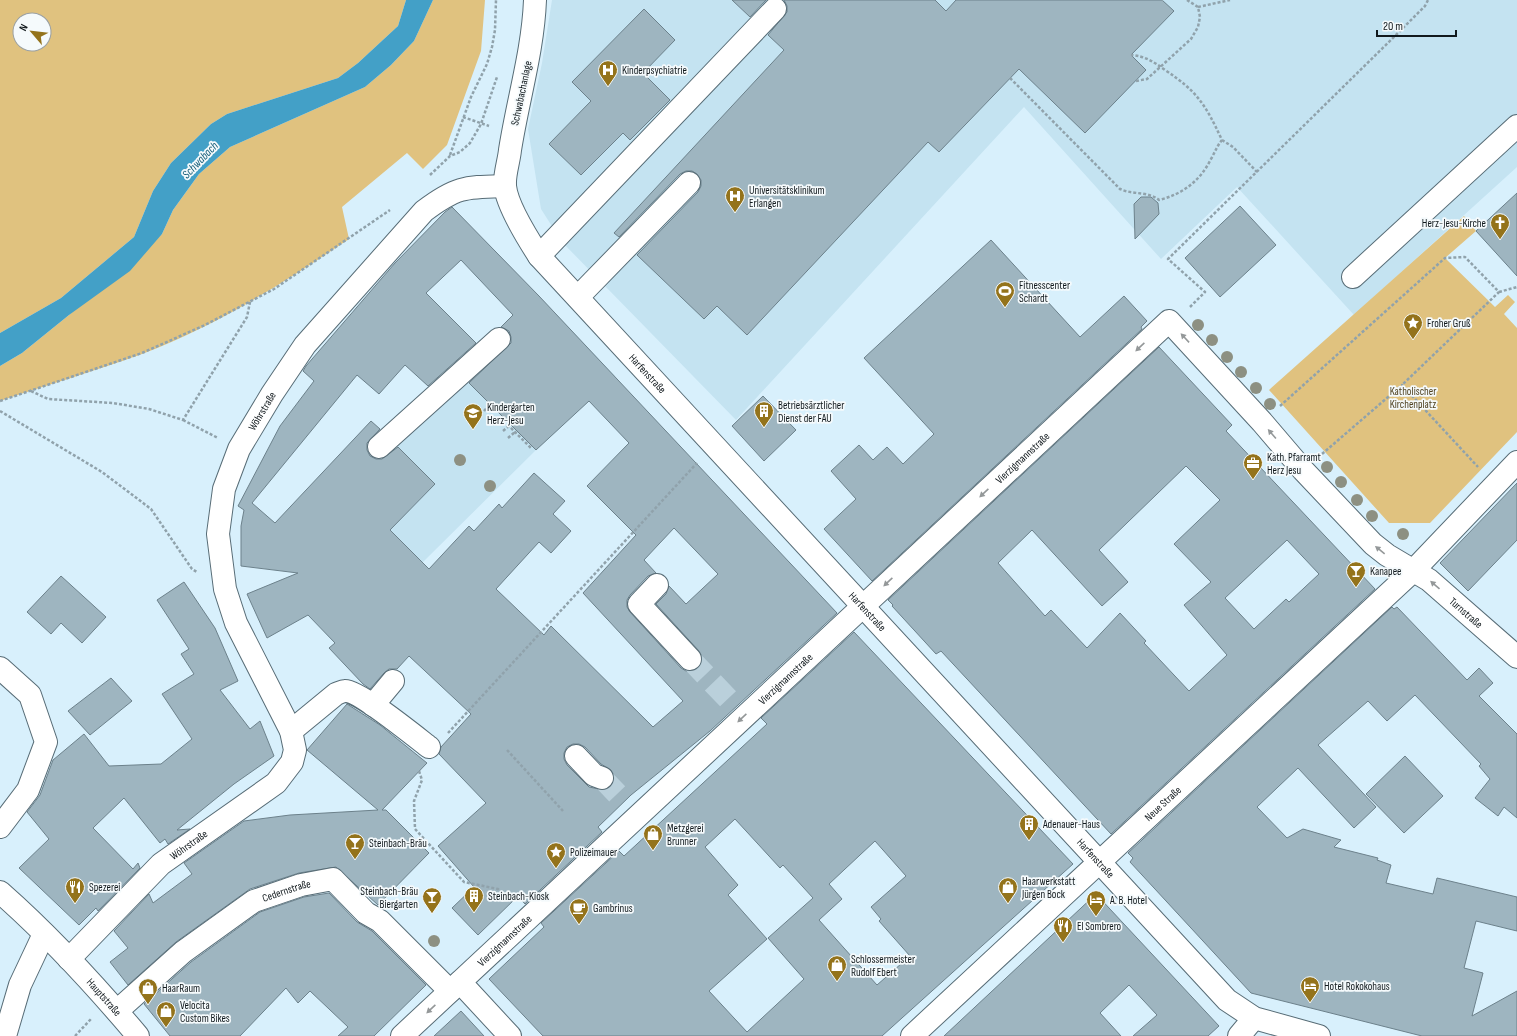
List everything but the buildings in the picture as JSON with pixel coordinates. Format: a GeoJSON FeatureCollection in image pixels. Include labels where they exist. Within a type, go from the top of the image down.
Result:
{"type":"FeatureCollection","features":[{"type":"Feature","properties":{"kind":"street","name":"Schwabachanlage"},"geometry":{"type":"LineString","coordinates":[[505,186],[513,131],[529,57],[536,0]]}},
{"type":"Feature","properties":{"kind":"street"},"geometry":{"type":"LineString","coordinates":[[539,256],[775,9]]}},
{"type":"Feature","properties":{"kind":"street"},"geometry":{"type":"LineString","coordinates":[[1353,277],[1517,126]]}},
{"type":"Feature","properties":{"kind":"street"},"geometry":{"type":"LineString","coordinates":[[578,298],[689,183]]}},
{"type":"Feature","properties":{"kind":"street","name":"Harfenstraße"},"geometry":{"type":"LineString","coordinates":[[505,186],[513,210],[524,235],[539,256],[1227,1000],[1254,1018],[1319,1036]]}},
{"type":"Feature","properties":{"kind":"street","name":"Wöhrstraße"},"geometry":{"type":"LineString","coordinates":[[69,959],[161,864],[276,782],[292,762],[295,750],[291,731],[236,623],[225,589],[218,534],[224,488],[239,450],[272,394],[305,345],[424,210],[444,196],[467,187],[505,186]]}},
{"type":"Feature","properties":{"kind":"street","name":"Vierzigmannstraße"},"geometry":{"type":"LineString","coordinates":[[402,1036],[1169,321],[1262,422]]}},
{"type":"Feature","properties":{"kind":"street"},"geometry":{"type":"LineString","coordinates":[[380,448],[499,339]]}},
{"type":"Feature","properties":{"kind":"street"},"geometry":{"type":"LineString","coordinates":[[1262,422],[1303,470],[1373,544],[1387,556],[1413,570],[1517,462]]}},
{"type":"Feature","properties":{"kind":"street","name":"Turnstraße"},"geometry":{"type":"LineString","coordinates":[[1413,570],[1429,580],[1517,657]]}},
{"type":"Feature","properties":{"kind":"street","name":"Neue Straße"},"geometry":{"type":"LineString","coordinates":[[912,1036],[1413,570]]}},
{"type":"Feature","properties":{"kind":"street"},"geometry":{"type":"LineString","coordinates":[[657,585],[639,604],[690,659]]}},
{"type":"Feature","properties":{"kind":"street"},"geometry":{"type":"LineString","coordinates":[[0,668],[30,695],[46,742],[28,790],[0,827]]}},
{"type":"Feature","properties":{"kind":"street"},"geometry":{"type":"LineString","coordinates":[[373,705],[393,681]]}},
{"type":"Feature","properties":{"kind":"street"},"geometry":{"type":"LineString","coordinates":[[291,731],[336,694],[345,691],[352,692],[373,705],[429,748]]}},
{"type":"Feature","properties":{"kind":"street"},"geometry":{"type":"LineString","coordinates":[[576,756],[594,775],[602,778]]}},
{"type":"Feature","properties":{"kind":"street","name":"Cedernstraße"},"geometry":{"type":"LineString","coordinates":[[117,1011],[183,952],[254,901],[301,885],[333,879],[366,913],[380,921],[510,1036]]}},
{"type":"Feature","properties":{"kind":"street","name":"Hauptstraße"},"geometry":{"type":"LineString","coordinates":[[0,892],[69,959],[138,1036]]}},
{"type":"Feature","properties":{"kind":"street"},"geometry":{"type":"LineString","coordinates":[[5,1036],[20,985],[44,934]]}},
{"type":"Feature","properties":{"kind":"street"},"geometry":{"type":"LineString","coordinates":[[1239,1036],[1254,1018]]}},
{"type":"Feature","properties":{"kind":"path"},"geometry":{"type":"LineString","coordinates":[[496,0],[495,30],[487,64],[464,116],[450,156],[460,152],[470,143],[481,124],[499,71]]}},
{"type":"Feature","properties":{"kind":"path"},"geometry":{"type":"LineString","coordinates":[[1187,0],[1198,7],[1230,0]]}},
{"type":"Feature","properties":{"kind":"path"},"geometry":{"type":"LineString","coordinates":[[1188,309],[1205,292],[1168,259],[1399,32],[1425,6],[1428,0]]}},
{"type":"Feature","properties":{"kind":"path"},"geometry":{"type":"LineString","coordinates":[[1136,80],[1147,79],[1192,39],[1198,28],[1200,17],[1198,7]]}},
{"type":"Feature","properties":{"kind":"path"},"geometry":{"type":"LineString","coordinates":[[1131,55],[1140,56],[1160,67],[1194,92],[1211,116],[1222,140],[1233,147],[1257,172]]}},
{"type":"Feature","properties":{"kind":"path"},"geometry":{"type":"LineString","coordinates":[[1010,78],[1114,184],[1130,194],[1152,195],[1159,200],[1171,197],[1187,188],[1200,178],[1222,140]]}},
{"type":"Feature","properties":{"kind":"path"},"geometry":{"type":"LineString","coordinates":[[464,116],[481,124]]}},
{"type":"Feature","properties":{"kind":"path"},"geometry":{"type":"LineString","coordinates":[[0,401],[142,354],[205,325],[280,285],[392,208]]}},
{"type":"Feature","properties":{"kind":"path"},"geometry":{"type":"LineString","coordinates":[[1262,422],[1445,258],[1465,257],[1498,292]]}},
{"type":"Feature","properties":{"kind":"path"},"geometry":{"type":"LineString","coordinates":[[1303,470],[1402,385],[1498,292],[1517,287]]}},
{"type":"Feature","properties":{"kind":"path"},"geometry":{"type":"LineString","coordinates":[[183,420],[247,317],[250,301]]}},
{"type":"Feature","properties":{"kind":"path"},"geometry":{"type":"LineString","coordinates":[[1402,385],[1495,484]]}},
{"type":"Feature","properties":{"kind":"path"},"geometry":{"type":"LineString","coordinates":[[30,391],[48,399],[113,403],[150,409],[183,420],[239,450]]}},
{"type":"Feature","properties":{"kind":"path"},"geometry":{"type":"LineString","coordinates":[[484,411],[490,404]]}},
{"type":"Feature","properties":{"kind":"path"},"geometry":{"type":"LineString","coordinates":[[0,411],[102,472],[151,509],[192,569],[225,589]]}},
{"type":"Feature","properties":{"kind":"path"},"geometry":{"type":"LineString","coordinates":[[503,431],[510,425],[531,448]]}},
{"type":"Feature","properties":{"kind":"path"},"geometry":{"type":"LineString","coordinates":[[508,438],[515,432]]}},
{"type":"Feature","properties":{"kind":"path"},"geometry":{"type":"LineString","coordinates":[[528,919],[498,889],[464,882],[415,829],[414,801],[422,780],[420,772],[414,765],[429,748],[433,748],[714,444]]}},
{"type":"Feature","properties":{"kind":"path"},"geometry":{"type":"LineString","coordinates":[[507,750],[563,811]]}},
{"type":"Feature","properties":{"kind":"shaded area","name":"Universitätsklinikum Erlangen"},"geometry":{"type":"Polygon","coordinates":[[[552,0],[1517,0],[1517,167],[1354,315],[1237,187],[1161,259],[1024,107],[736,420],[562,242],[541,209],[528,129],[542,63],[552,0]]]}},
{"type":"Feature","properties":{"kind":"shaded area","name":"Kindergarten Herz-Jesu"},"geometry":{"type":"Polygon","coordinates":[[[537,294],[615,376],[536,450],[422,563],[340,478],[432,389],[537,294]]]}},
{"type":"Feature","properties":{"kind":"green space"},"geometry":{"type":"Polygon","coordinates":[[[0,0],[406,0],[398,26],[358,63],[338,78],[227,114],[211,124],[171,163],[153,191],[134,237],[61,298],[0,333],[0,0]]]}},
{"type":"Feature","properties":{"kind":"green space"},"geometry":{"type":"Polygon","coordinates":[[[433,0],[485,0],[481,51],[447,145],[423,169],[407,153],[342,207],[349,239],[299,272],[223,317],[169,343],[142,354],[0,401],[0,366],[22,353],[69,315],[162,234],[173,210],[199,174],[230,147],[365,87],[391,65],[414,41],[433,0]]]}},
{"type":"Feature","properties":{"kind":"green space","name":"Katholischer Kirchenplatz"},"geometry":{"type":"Polygon","coordinates":[[[1464,216],[1476,231],[1445,258],[1495,307],[1508,295],[1515,302],[1504,314],[1517,328],[1517,432],[1430,523],[1389,523],[1269,390],[1464,216]]]}},
{"type":"Feature","properties":{"kind":"water","name":"Schwabach"},"geometry":{"type":"Polygon","coordinates":[[[406,0],[433,0],[414,41],[391,65],[365,87],[230,147],[199,174],[173,210],[162,234],[130,271],[69,315],[22,353],[0,366],[0,333],[61,298],[134,237],[153,191],[171,163],[211,124],[227,114],[338,78],[358,63],[398,26],[406,0]]]}},
{"type":"Feature","properties":{"kind":"tunnel"},"geometry":{"type":"LineString","coordinates":[[690,659],[734,705]]}},
{"type":"Feature","properties":{"kind":"tunnel"},"geometry":{"type":"LineString","coordinates":[[602,778],[624,801]]}},
{"type":"Feature","properties":{"kind":"place","name":"Kinderpsychiatrie"},"geometry":{"type":"Point","coordinates":[608,87]}},
{"type":"Feature","properties":{"kind":"place","name":"Universitätsklinikum Erlangen"},"geometry":{"type":"Point","coordinates":[735,213]}},
{"type":"Feature","properties":{"kind":"place","name":"Herz-Jesu-Kirche"},"geometry":{"type":"Point","coordinates":[1500,240]}},
{"type":"Feature","properties":{"kind":"place","name":"Fitnesscenter Schardt"},"geometry":{"type":"Point","coordinates":[1005,308]}},
{"type":"Feature","properties":{"kind":"place","name":"Froher Gruß"},"geometry":{"type":"Point","coordinates":[1413,340]}},
{"type":"Feature","properties":{"kind":"place","name":"Betriebsärztlicher Dienst der FAU"},"geometry":{"type":"Point","coordinates":[764,428]}},
{"type":"Feature","properties":{"kind":"place","name":"Kindergarten Herz-Jesu"},"geometry":{"type":"Point","coordinates":[473,430]}},
{"type":"Feature","properties":{"kind":"place","name":"Kath. Pfarramt Herz Jesu"},"geometry":{"type":"Point","coordinates":[1253,480]}},
{"type":"Feature","properties":{"kind":"place","name":"Kanapee"},"geometry":{"type":"Point","coordinates":[1356,588]}},
{"type":"Feature","properties":{"kind":"place","name":"Adenauer-Haus"},"geometry":{"type":"Point","coordinates":[1029,841]}},
{"type":"Feature","properties":{"kind":"place","name":"Metzgerei Brunner"},"geometry":{"type":"Point","coordinates":[653,851]}},
{"type":"Feature","properties":{"kind":"place","name":"Steinbach-Bräu"},"geometry":{"type":"Point","coordinates":[355,860]}},
{"type":"Feature","properties":{"kind":"place","name":"Polizeimauer"},"geometry":{"type":"Point","coordinates":[556,869]}},
{"type":"Feature","properties":{"kind":"place","name":"Spezerei"},"geometry":{"type":"Point","coordinates":[75,904]}},
{"type":"Feature","properties":{"kind":"place","name":"Haarwerkstatt Jürgen Bock"},"geometry":{"type":"Point","coordinates":[1008,904]}},
{"type":"Feature","properties":{"kind":"place","name":"Steinbach-Kiosk"},"geometry":{"type":"Point","coordinates":[474,913]}},
{"type":"Feature","properties":{"kind":"place","name":"Steinbach-Bräu Biergarten"},"geometry":{"type":"Point","coordinates":[432,914]}},
{"type":"Feature","properties":{"kind":"place","name":"A. B. Hotel"},"geometry":{"type":"Point","coordinates":[1096,917]}},
{"type":"Feature","properties":{"kind":"place","name":"Gambrinus"},"geometry":{"type":"Point","coordinates":[579,925]}},
{"type":"Feature","properties":{"kind":"place","name":"El Sombrero"},"geometry":{"type":"Point","coordinates":[1063,943]}},
{"type":"Feature","properties":{"kind":"place","name":"Schlossermeister Rudolf Ebert"},"geometry":{"type":"Point","coordinates":[837,982]}},
{"type":"Feature","properties":{"kind":"place","name":"Hotel Rokokohaus"},"geometry":{"type":"Point","coordinates":[1310,1003]}},
{"type":"Feature","properties":{"kind":"place","name":"HaarRaum"},"geometry":{"type":"Point","coordinates":[148,1005]}},
{"type":"Feature","properties":{"kind":"place","name":"Velocita Custom Bikes"},"geometry":{"type":"Point","coordinates":[166,1028]}}]}
